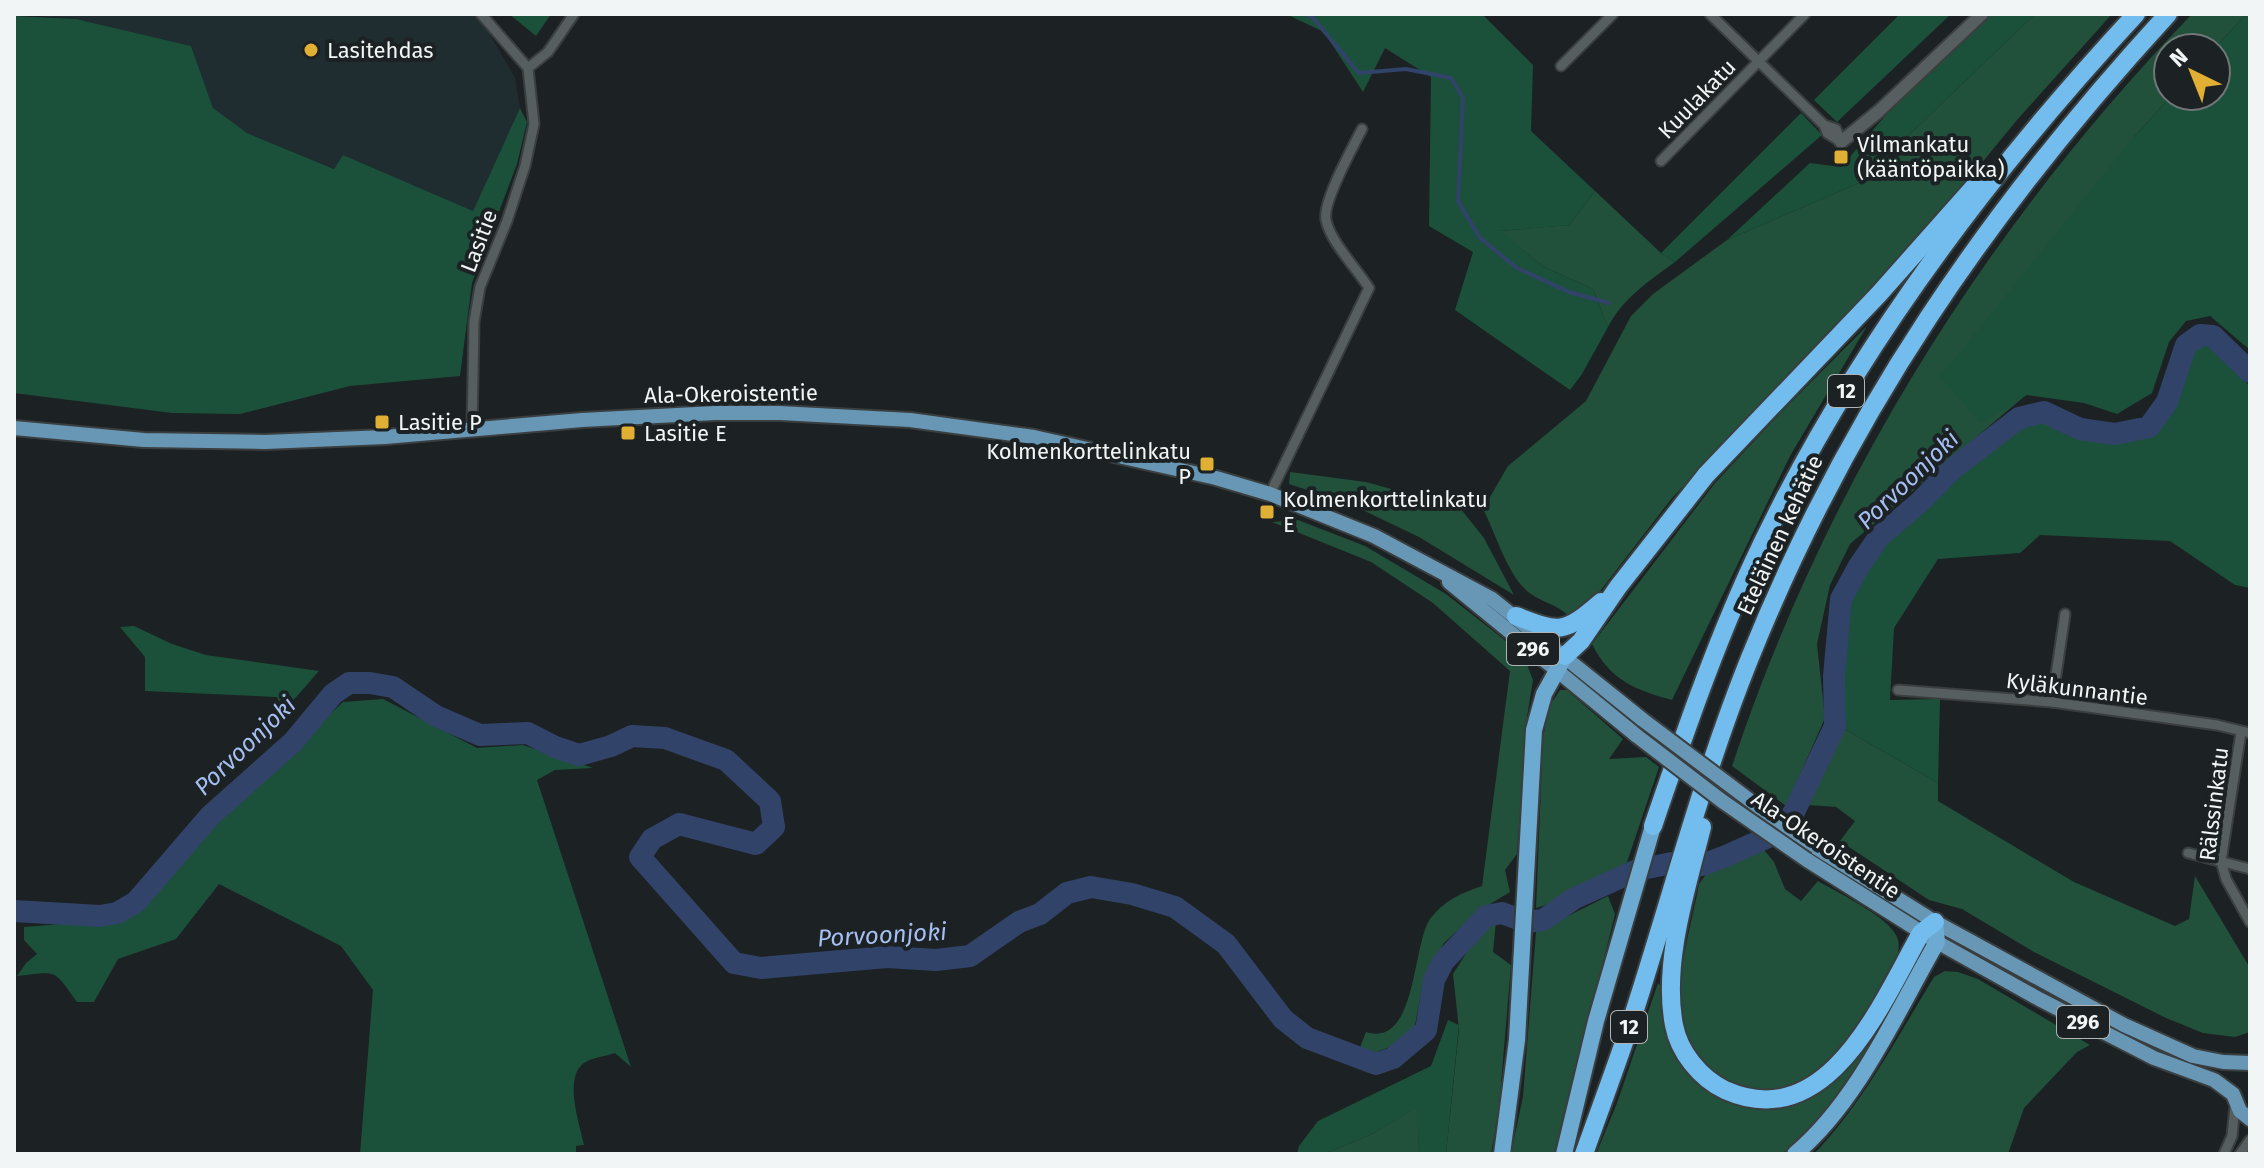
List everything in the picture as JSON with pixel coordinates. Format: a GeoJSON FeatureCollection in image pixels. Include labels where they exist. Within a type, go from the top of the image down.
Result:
{"type":"FeatureCollection","features":[{"type":"Feature","properties":{"kind":"highway"},"geometry":{"type":"LineString","coordinates":[[1502,1154],[1512,1086],[1534,730],[1544,694],[1561,662],[1577,646],[1618,587],[1706,475],[1879,294],[2134,14]]}},
{"type":"Feature","properties":{"kind":"highway","name":"Eteläinen kehätie"},"geometry":{"type":"LineString","coordinates":[[1564,1154],[1587,1053],[1653,826],[1688,723],[1729,618],[1772,524],[1828,420],[1880,336],[1942,248],[2078,76],[2134,14]]}},
{"type":"Feature","properties":{"kind":"highway","name":"Eteläinen kehätie"},"geometry":{"type":"LineString","coordinates":[[1584,1154],[1677,899],[1698,820],[1750,659],[1810,523],[1865,417],[1961,266],[2071,123],[2168,14]]}},
{"type":"Feature","properties":{"kind":"highway"},"geometry":{"type":"LineString","coordinates":[[1516,616],[1550,629],[1565,628],[1618,587]]}},
{"type":"Feature","properties":{"kind":"highway"},"geometry":{"type":"LineString","coordinates":[[1677,899],[1671,1001],[1674,1028],[1681,1046],[1702,1074],[1721,1088],[1741,1096],[1764,1099],[1805,1091],[1829,1075],[1849,1054],[1931,932]]}},
{"type":"Feature","properties":{"kind":"highway"},"geometry":{"type":"LineString","coordinates":[[1795,1154],[1827,1122],[1845,1098],[1931,932]]}},
{"type":"Feature","properties":{"kind":"main road","name":"Ala-Okeroistentie"},"geometry":{"type":"LineString","coordinates":[[14,428],[144,440],[265,442],[715,413],[844,415],[910,420],[1034,437],[1216,478],[1270,494],[1342,521],[1492,599],[1516,616],[1637,736],[1722,801],[1931,932],[2110,1036],[2154,1058],[2214,1080],[2234,1098],[2240,1111],[2250,1119]]}},
{"type":"Feature","properties":{"kind":"main road","name":"Ala-Okeroistentie"},"geometry":{"type":"LineString","coordinates":[[1428,564],[1643,720],[1811,854]]}},
{"type":"Feature","properties":{"kind":"main road","name":"Ala-Okeroistentie"},"geometry":{"type":"LineString","coordinates":[[1931,932],[2047,985],[2169,1047],[2193,1056],[2250,1064]]}},
{"type":"Feature","properties":{"kind":"main road"},"geometry":{"type":"LineString","coordinates":[[2234,1098],[2236,1079],[2250,1064]]}},
{"type":"Feature","properties":{"kind":"street"},"geometry":{"type":"LineString","coordinates":[[481,14],[528,68],[548,52],[574,14]]}},
{"type":"Feature","properties":{"kind":"street"},"geometry":{"type":"LineString","coordinates":[[1561,66],[1613,14]]}},
{"type":"Feature","properties":{"kind":"street"},"geometry":{"type":"LineString","coordinates":[[1710,14],[1824,125],[1836,129],[1841,142],[1879,111],[1982,14]]}},
{"type":"Feature","properties":{"kind":"street","name":"Kuulakatu"},"geometry":{"type":"LineString","coordinates":[[1661,161],[1805,14]]}},
{"type":"Feature","properties":{"kind":"street","name":"Lasitie"},"geometry":{"type":"LineString","coordinates":[[472,430],[474,322],[480,287],[507,221],[525,166],[534,124],[528,68]]}},
{"type":"Feature","properties":{"kind":"street"},"geometry":{"type":"LineString","coordinates":[[1270,494],[1369,288],[1330,232],[1325,217],[1340,173],[1362,129]]}},
{"type":"Feature","properties":{"kind":"street"},"geometry":{"type":"LineString","coordinates":[[2052,702],[2065,614]]}},
{"type":"Feature","properties":{"kind":"street","name":"Kyläkunnantie"},"geometry":{"type":"LineString","coordinates":[[1898,690],[2052,702],[2217,725],[2246,732]]}},
{"type":"Feature","properties":{"kind":"street","name":"Rälssinkatu"},"geometry":{"type":"LineString","coordinates":[[2246,732],[2221,861],[2226,879],[2250,922]]}},
{"type":"Feature","properties":{"kind":"street"},"geometry":{"type":"LineString","coordinates":[[2188,853],[2250,869]]}},
{"type":"Feature","properties":{"kind":"street"},"geometry":{"type":"LineString","coordinates":[[2224,1154],[2232,1136],[2234,1098]]}},
{"type":"Feature","properties":{"kind":"street"},"geometry":{"type":"LineString","coordinates":[[2240,1154],[2250,1140]]}},
{"type":"Feature","properties":{"kind":"shaded area","name":"Lasitehdas"},"geometry":{"type":"Polygon","coordinates":[[[14,14],[494,14],[484,24],[515,78],[520,108],[473,211],[343,155],[335,169],[247,133],[213,108],[191,46],[76,19],[14,14]]]}},
{"type":"Feature","properties":{"kind":"green space"},"geometry":{"type":"Polygon","coordinates":[[[509,14],[551,14],[536,36],[509,14]]]}},
{"type":"Feature","properties":{"kind":"green space"},"geometry":{"type":"Polygon","coordinates":[[[1286,14],[1482,14],[1533,65],[1531,131],[1595,191],[1569,225],[1500,231],[1544,267],[1593,289],[1608,327],[1570,390],[1455,310],[1473,252],[1429,226],[1431,77],[1385,48],[1363,92],[1324,32],[1286,14]]]}},
{"type":"Feature","properties":{"kind":"green space"},"geometry":{"type":"Polygon","coordinates":[[[1900,14],[1951,14],[1837,122],[1814,100],[1900,14]]]}},
{"type":"Feature","properties":{"kind":"green space"},"geometry":{"type":"Polygon","coordinates":[[[1991,14],[2035,14],[1859,183],[1727,240],[1810,163],[1841,167],[1892,108],[1991,14]]]}},
{"type":"Feature","properties":{"kind":"green space"},"geometry":{"type":"Polygon","coordinates":[[[2035,14],[2112,14],[2017,120],[1897,266],[1672,498],[1594,599],[1571,619],[1530,593],[1512,571],[1483,509],[1508,466],[1586,401],[1631,316],[1653,294],[1727,240],[1859,183],[2035,14]]]}},
{"type":"Feature","properties":{"kind":"green space"},"geometry":{"type":"Polygon","coordinates":[[[2192,14],[2246,14],[2230,32],[2176,32],[2192,14]]]}},
{"type":"Feature","properties":{"kind":"green space"},"geometry":{"type":"Polygon","coordinates":[[[2246,14],[2250,14],[2250,350],[2210,316],[2186,321],[2169,342],[2152,393],[2117,414],[2084,403],[2027,395],[1981,423],[1940,377],[2157,112],[2232,112],[2232,32],[2230,32],[2246,14]]]}},
{"type":"Feature","properties":{"kind":"green space"},"geometry":{"type":"Polygon","coordinates":[[[14,16],[76,19],[191,46],[213,108],[247,133],[334,169],[343,155],[473,211],[520,108],[527,122],[517,164],[472,283],[460,376],[350,386],[240,414],[172,413],[14,393],[14,16]]]}},
{"type":"Feature","properties":{"kind":"green space"},"geometry":{"type":"Polygon","coordinates":[[[2152,58],[2152,112],[2157,112],[2134,137],[2026,395],[1850,544],[1830,585],[1817,644],[1825,718],[1786,806],[1732,766],[1770,662],[1814,560],[1864,461],[1920,364],[1980,271],[2046,182],[2152,58]]]}},
{"type":"Feature","properties":{"kind":"green space"},"geometry":{"type":"Polygon","coordinates":[[[1801,113],[1822,135],[1675,262],[1661,253],[1801,113]]]}},
{"type":"Feature","properties":{"kind":"green space"},"geometry":{"type":"Polygon","coordinates":[[[1595,191],[1661,253],[1675,262],[1629,299],[1608,327],[1593,289],[1544,267],[1499,231],[1569,225],[1595,191]]]}},
{"type":"Feature","properties":{"kind":"green space"},"geometry":{"type":"Polygon","coordinates":[[[1867,326],[1790,456],[1672,700],[1646,692],[1615,675],[1592,644],[1715,483],[1867,326]]]}},
{"type":"Feature","properties":{"kind":"green space"},"geometry":{"type":"Polygon","coordinates":[[[2209,346],[2250,386],[2250,588],[2235,585],[2170,541],[2040,535],[2020,553],[1938,559],[1894,628],[1890,700],[1940,699],[1938,783],[1841,727],[1841,674],[1851,596],[1869,564],[1887,541],[1926,507],[1954,474],[2022,425],[2045,423],[2078,436],[2114,440],[2150,434],[2175,404],[2192,348],[2209,346]]]}},
{"type":"Feature","properties":{"kind":"green space"},"geometry":{"type":"Polygon","coordinates":[[[1290,472],[1366,482],[1460,508],[1484,538],[1514,595],[1419,537],[1350,504],[1289,484],[1290,472]]]}},
{"type":"Feature","properties":{"kind":"green space"},"geometry":{"type":"Polygon","coordinates":[[[1298,520],[1365,546],[1446,594],[1511,645],[1526,662],[1533,680],[1527,717],[1517,854],[1505,870],[1510,892],[1480,910],[1444,943],[1423,983],[1415,1025],[1395,1045],[1369,1055],[1359,1050],[1366,1032],[1383,1033],[1395,1025],[1404,1010],[1430,919],[1454,898],[1482,886],[1510,671],[1433,603],[1371,562],[1272,522],[1298,520]]]}},
{"type":"Feature","properties":{"kind":"green space"},"geometry":{"type":"Polygon","coordinates":[[[134,626],[172,644],[206,655],[319,671],[283,712],[277,697],[145,691],[145,657],[120,627],[134,626]]]}},
{"type":"Feature","properties":{"kind":"green space"},"geometry":{"type":"Polygon","coordinates":[[[1560,690],[1567,690],[1623,739],[1609,759],[1646,757],[1659,767],[1625,868],[1582,884],[1552,903],[1536,908],[1543,737],[1550,705],[1560,690]]]}},
{"type":"Feature","properties":{"kind":"green space"},"geometry":{"type":"Polygon","coordinates":[[[383,699],[477,748],[523,745],[593,768],[555,770],[537,780],[631,1067],[615,1053],[587,1061],[578,1070],[574,1090],[584,1145],[576,1146],[576,1154],[360,1154],[373,990],[341,946],[219,884],[176,939],[118,959],[94,1002],[77,1002],[54,975],[17,976],[37,954],[24,940],[24,927],[122,919],[143,908],[216,821],[343,702],[383,699]]]}},
{"type":"Feature","properties":{"kind":"green space"},"geometry":{"type":"Polygon","coordinates":[[[1841,727],[1938,783],[1938,801],[2074,882],[2175,926],[2189,919],[2195,876],[2250,968],[2250,1032],[2235,1037],[2203,1033],[2166,1018],[2034,952],[1962,909],[1929,900],[1840,841],[1855,821],[1836,807],[1808,805],[1841,727]]]}},
{"type":"Feature","properties":{"kind":"green space"},"geometry":{"type":"Polygon","coordinates":[[[1764,850],[1774,862],[1785,889],[1801,901],[1818,881],[1884,921],[1899,944],[1892,969],[1843,1050],[1813,1075],[1779,1089],[1761,1090],[1743,1088],[1725,1080],[1695,1053],[1680,1023],[1679,991],[1699,884],[1707,873],[1764,850]]]}},
{"type":"Feature","properties":{"kind":"green space"},"geometry":{"type":"Polygon","coordinates":[[[1608,896],[1615,914],[1556,1154],[1511,1154],[1523,1096],[1536,932],[1608,896]]]}},
{"type":"Feature","properties":{"kind":"green space"},"geometry":{"type":"Polygon","coordinates":[[[1496,921],[1493,952],[1511,965],[1499,1108],[1491,1154],[1446,1154],[1459,1029],[1453,974],[1482,928],[1496,921]]]}},
{"type":"Feature","properties":{"kind":"green space"},"geometry":{"type":"Polygon","coordinates":[[[1945,971],[1978,979],[2090,1045],[2077,1052],[2024,1108],[2008,1154],[1814,1154],[1864,1091],[1934,977],[1945,971]]]}},
{"type":"Feature","properties":{"kind":"green space"},"geometry":{"type":"Polygon","coordinates":[[[1905,976],[1909,980],[1853,1073],[1821,1116],[1782,1154],[1596,1154],[1658,983],[1663,988],[1689,1070],[1769,1106],[1801,1102],[1827,1086],[1852,1063],[1905,976]]]}},
{"type":"Feature","properties":{"kind":"green space"},"geometry":{"type":"Polygon","coordinates":[[[1448,1020],[1459,1025],[1446,1154],[1419,1154],[1417,1107],[1372,1134],[1324,1154],[1297,1154],[1299,1146],[1318,1121],[1431,1066],[1448,1020]]]}},
{"type":"Feature","properties":{"kind":"green space"},"geometry":{"type":"Polygon","coordinates":[[[1418,1106],[1419,1154],[1324,1154],[1372,1134],[1418,1106]]]}},
{"type":"Feature","properties":{"kind":"waterway"},"geometry":{"type":"LineString","coordinates":[[1306,14],[1313,18],[1359,73],[1406,69],[1451,78],[1463,98],[1458,201],[1480,238],[1517,268],[1569,292],[1609,303]]}},
{"type":"Feature","properties":{"kind":"waterway","name":"Porvoonjoki"},"geometry":{"type":"LineString","coordinates":[[14,911],[100,916],[117,913],[136,902],[210,816],[293,742],[333,694],[349,683],[370,683],[393,687],[436,716],[480,735],[528,733],[579,755],[632,736],[665,738],[726,760],[770,801],[774,827],[756,844],[679,824],[652,839],[640,857],[734,963],[761,968],[887,957],[936,960],[970,956],[1019,922],[1040,914],[1067,893],[1091,887],[1132,894],[1175,907],[1226,944],[1283,1019],[1307,1038],[1376,1064],[1393,1058],[1426,1030],[1434,980],[1443,962],[1486,916],[1502,913],[1526,922],[1543,920],[1575,898],[1637,870],[1682,861],[1702,865],[1726,856],[1766,838],[1793,814],[1835,726],[1834,676],[1841,599],[1879,537],[1951,470],[2019,418],[2044,412],[2080,429],[2115,434],[2149,427],[2167,402],[2186,345],[2200,335],[2213,336],[2250,372]]}},
{"type":"Feature","properties":{"kind":"place","name":"Lasitehdas"},"geometry":{"type":"Point","coordinates":[311,50]}},
{"type":"Feature","properties":{"kind":"place","name":"Vilmankatu (kääntöpaikka)"},"geometry":{"type":"Point","coordinates":[1841,157]}},
{"type":"Feature","properties":{"kind":"place","name":"Lasitie P"},"geometry":{"type":"Point","coordinates":[382,422]}},
{"type":"Feature","properties":{"kind":"place","name":"Lasitie E"},"geometry":{"type":"Point","coordinates":[628,433]}},
{"type":"Feature","properties":{"kind":"place","name":"Kolmenkorttelinkatu P"},"geometry":{"type":"Point","coordinates":[1207,464]}},
{"type":"Feature","properties":{"kind":"place","name":"Kolmenkorttelinkatu E"},"geometry":{"type":"Point","coordinates":[1267,512]}}]}
